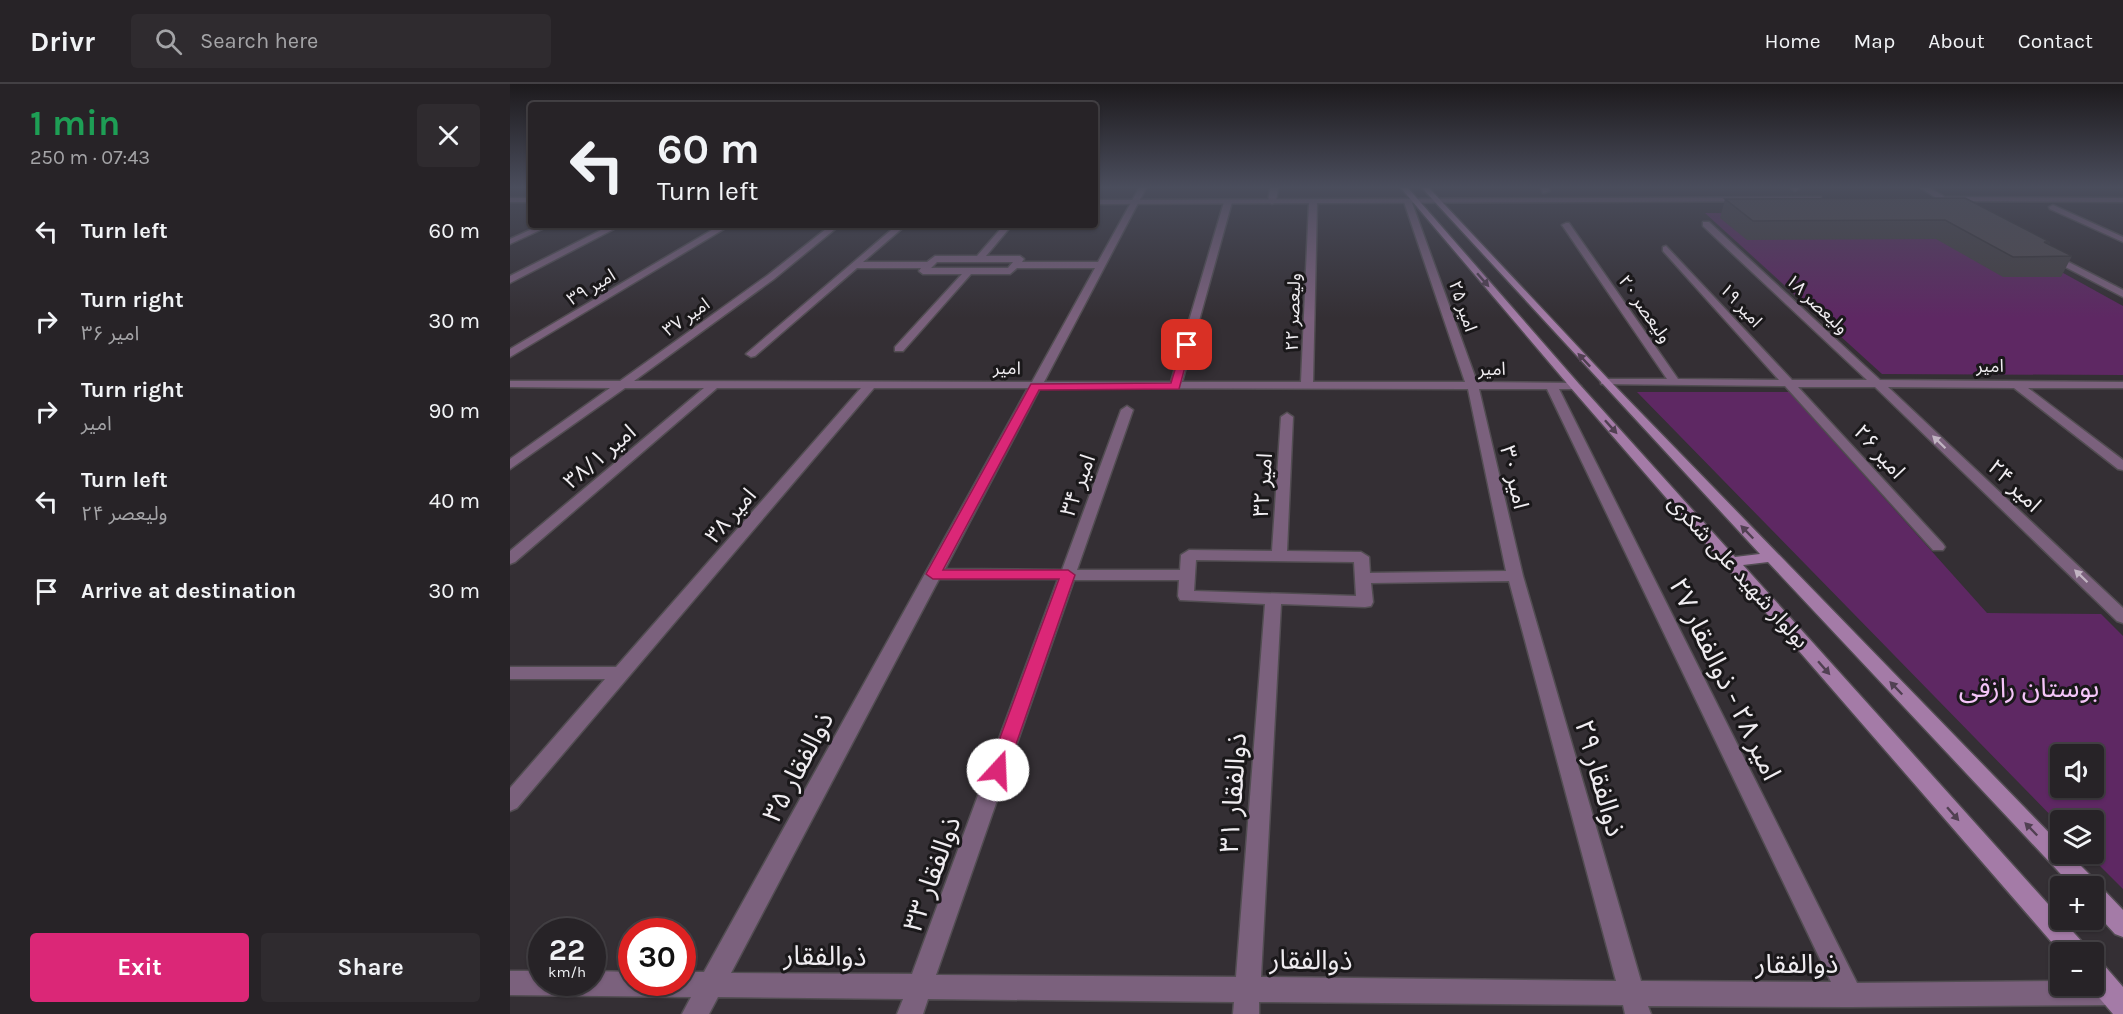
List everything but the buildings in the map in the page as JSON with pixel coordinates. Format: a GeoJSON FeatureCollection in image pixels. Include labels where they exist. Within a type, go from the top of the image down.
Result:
{"type":"FeatureCollection","features":[{"type":"Feature","properties":{"kind":"main road","name":"بولوار شهید علی شکری"},"geometry":{"type":"LineString","coordinates":[[1438,231],[2067,942]]}},
{"type":"Feature","properties":{"kind":"main road","name":"بولوار شهید علی شکری"},"geometry":{"type":"LineString","coordinates":[[1464,231],[2076,876]]}},
{"type":"Feature","properties":{"kind":"main road"},"geometry":{"type":"LineString","coordinates":[[1731,562],[1772,557]]}},
{"type":"Feature","properties":{"kind":"main road"},"geometry":{"type":"LineString","coordinates":[[2104,906],[2123,926]]}},
{"type":"Feature","properties":{"kind":"main road"},"geometry":{"type":"LineString","coordinates":[[2104,984],[2117,999]]}},
{"type":"Feature","properties":{"kind":"street"},"geometry":{"type":"LineString","coordinates":[[510,242],[533,231]]}},
{"type":"Feature","properties":{"kind":"street"},"geometry":{"type":"LineString","coordinates":[[510,280],[605,231]]}},
{"type":"Feature","properties":{"kind":"street","name":"امیر ۳۹"},"geometry":{"type":"LineString","coordinates":[[510,354],[716,231]]}},
{"type":"Feature","properties":{"kind":"street","name":"امیر ۳۷"},"geometry":{"type":"LineString","coordinates":[[510,465],[619,384],[771,277],[828,231]]}},
{"type":"Feature","properties":{"kind":"street"},"geometry":{"type":"LineString","coordinates":[[751,354],[894,231]]}},
{"type":"Feature","properties":{"kind":"street"},"geometry":{"type":"LineString","coordinates":[[979,259],[1003,231]]}},
{"type":"Feature","properties":{"kind":"street","name":"ذوالفقار ۳۵"},"geometry":{"type":"LineString","coordinates":[[695,1014],[1120,231]]}},
{"type":"Feature","properties":{"kind":"street"},"geometry":{"type":"LineString","coordinates":[[1175,386],[1220,231]]}},
{"type":"Feature","properties":{"kind":"street","name":"ولیعصر ۲۲"},"geometry":{"type":"LineString","coordinates":[[1307,387],[1312,231]]}},
{"type":"Feature","properties":{"kind":"street","name":"امیر ۲۵"},"geometry":{"type":"LineString","coordinates":[[1420,231],[1473,388]]}},
{"type":"Feature","properties":{"kind":"street","name":"ولیعصر ۲۰"},"geometry":{"type":"LineString","coordinates":[[1570,231],[1675,383]]}},
{"type":"Feature","properties":{"kind":"street","name":"ولیعصر ۱۸"},"geometry":{"type":"LineString","coordinates":[[1714,231],[1878,384]]}},
{"type":"Feature","properties":{"kind":"street"},"geometry":{"type":"LineString","coordinates":[[2105,231],[2123,240]]}},
{"type":"Feature","properties":{"kind":"street","name":"امیر ۱۹"},"geometry":{"type":"LineString","coordinates":[[1666,249],[1791,383]]}},
{"type":"Feature","properties":{"kind":"street"},"geometry":{"type":"LineString","coordinates":[[2041,250],[2123,294]]}},
{"type":"Feature","properties":{"kind":"street"},"geometry":{"type":"LineString","coordinates":[[935,259],[1020,259],[1015,265],[1010,272],[923,271],[935,259]]}},
{"type":"Feature","properties":{"kind":"street"},"geometry":{"type":"LineString","coordinates":[[855,265],[928,265]]}},
{"type":"Feature","properties":{"kind":"street"},"geometry":{"type":"LineString","coordinates":[[1015,265],[1101,265]]}},
{"type":"Feature","properties":{"kind":"street"},"geometry":{"type":"LineString","coordinates":[[899,349],[969,271]]}},
{"type":"Feature","properties":{"kind":"street","name":"امیر"},"geometry":{"type":"LineString","coordinates":[[1605,382],[2123,385]]}},
{"type":"Feature","properties":{"kind":"street","name":"امیر ۲۶"},"geometry":{"type":"LineString","coordinates":[[1791,383],[1938,547]]}},
{"type":"Feature","properties":{"kind":"street","name":"امیر"},"geometry":{"type":"LineString","coordinates":[[510,384],[1473,388],[1575,386]]}},
{"type":"Feature","properties":{"kind":"street","name":"امیر ۳۸/۱"},"geometry":{"type":"LineString","coordinates":[[510,559],[715,384]]}},
{"type":"Feature","properties":{"kind":"street","name":"امیر ۳۸"},"geometry":{"type":"LineString","coordinates":[[510,802],[871,384]]}},
{"type":"Feature","properties":{"kind":"street","name":"امیر ۲۴"},"geometry":{"type":"LineString","coordinates":[[1878,384],[2123,617]]}},
{"type":"Feature","properties":{"kind":"street"},"geometry":{"type":"LineString","coordinates":[[2016,384],[2123,466]]}},
{"type":"Feature","properties":{"kind":"street","name":"امیر ۲۸ - ذوالفقار ۲۷"},"geometry":{"type":"LineString","coordinates":[[1552,387],[1850,995]]}},
{"type":"Feature","properties":{"kind":"street","name":"امیر ۳۰"},"geometry":{"type":"LineString","coordinates":[[1473,388],[1515,576]]}},
{"type":"Feature","properties":{"kind":"street","name":"امیر ۳۴"},"geometry":{"type":"LineString","coordinates":[[1068,575],[1127,410]]}},
{"type":"Feature","properties":{"kind":"street","name":"امیر ۳۲"},"geometry":{"type":"LineString","coordinates":[[1279,556],[1287,417]]}},
{"type":"Feature","properties":{"kind":"street"},"geometry":{"type":"LineString","coordinates":[[1189,555],[1279,556],[1361,557],[1365,602],[1186,596],[1189,555]]}},
{"type":"Feature","properties":{"kind":"street"},"geometry":{"type":"LineString","coordinates":[[933,574],[1188,575]]}},
{"type":"Feature","properties":{"kind":"street","name":"ذوالفقار ۳۳"},"geometry":{"type":"LineString","coordinates":[[910,1014],[1068,575]]}},
{"type":"Feature","properties":{"kind":"street"},"geometry":{"type":"LineString","coordinates":[[1363,578],[1515,576]]}},
{"type":"Feature","properties":{"kind":"street","name":"ذوالفقار ۲۹"},"geometry":{"type":"LineString","coordinates":[[1515,576],[1635,1004]]}},
{"type":"Feature","properties":{"kind":"street","name":"ذوالفقار ۳۱"},"geometry":{"type":"LineString","coordinates":[[1247,1002],[1273,600]]}},
{"type":"Feature","properties":{"kind":"street"},"geometry":{"type":"LineString","coordinates":[[510,673],[621,673]]}},
{"type":"Feature","properties":{"kind":"street","name":"ذوالفقار"},"geometry":{"type":"LineString","coordinates":[[510,983],[919,987],[1247,1002],[1635,1004],[1850,995],[2117,999]]}},
{"type":"Feature","properties":{"kind":"green space"},"geometry":{"type":"Polygon","coordinates":[[[1725,231],[1988,231],[2123,306],[2123,375],[1882,374],[1725,231]]]}},
{"type":"Feature","properties":{"kind":"green space","name":"بوستان رازقی"},"geometry":{"type":"Polygon","coordinates":[[[1637,392],[1789,392],[1987,613],[2101,614],[2123,636],[2123,889],[2098,864],[2104,864],[2104,810],[2050,810],[2050,815],[1637,392]]]}},
{"type":"Feature","properties":{"kind":"route"},"geometry":{"type":"LineString","coordinates":[[998,770],[1068,575],[933,574],[1035,386],[1175,386],[1187,345]]}}]}
